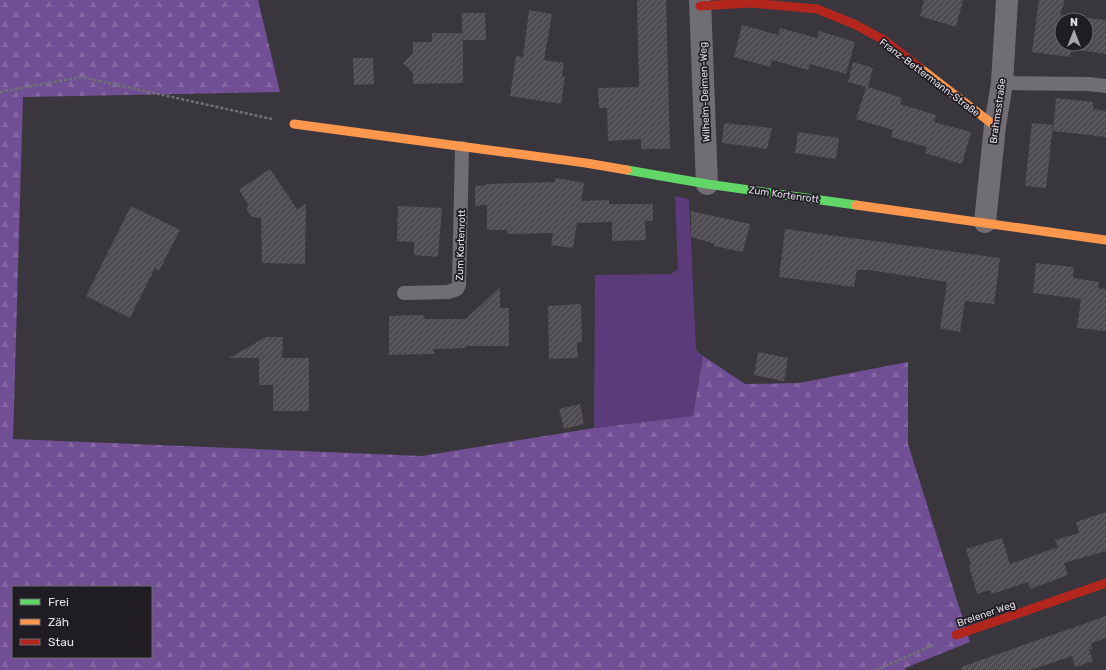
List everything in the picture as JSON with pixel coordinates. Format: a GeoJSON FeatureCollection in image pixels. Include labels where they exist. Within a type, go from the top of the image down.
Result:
{"type":"FeatureCollection","features":[{"type":"Feature","properties":{"kind":"street","name":"Brahmsstraße"},"geometry":{"type":"LineString","coordinates":[[985,222],[995,126],[1002,83],[1007,0]]}},
{"type":"Feature","properties":{"kind":"street","name":"Franz-Bettermann-Straße"},"geometry":{"type":"LineString","coordinates":[[700,3],[750,3],[817,9],[854,24],[884,40],[995,126]]}},
{"type":"Feature","properties":{"kind":"street","name":"Wilhelm-Deimen-Weg"},"geometry":{"type":"LineString","coordinates":[[700,3],[707,184]]}},
{"type":"Feature","properties":{"kind":"street","name":"Zum Kortenrott"},"geometry":{"type":"LineString","coordinates":[[294,124],[462,148],[586,163],[707,184],[1106,240]]}},
{"type":"Feature","properties":{"kind":"street","name":"Brelener Weg"},"geometry":{"type":"LineString","coordinates":[[956,635],[1106,583]]}},
{"type":"Feature","properties":{"kind":"lane"},"geometry":{"type":"LineString","coordinates":[[1002,83],[1089,84],[1106,86]]}},
{"type":"Feature","properties":{"kind":"lane","name":"Zum Kortenrott"},"geometry":{"type":"LineString","coordinates":[[404,293],[448,292],[457,289],[460,285],[462,148]]}},
{"type":"Feature","properties":{"kind":"path"},"geometry":{"type":"LineString","coordinates":[[0,92],[81,77],[294,124]]}},
{"type":"Feature","properties":{"kind":"path","name":"Brelener Weg"},"geometry":{"type":"LineString","coordinates":[[876,670],[956,635]]}},
{"type":"Feature","properties":{"kind":"shaded area"},"geometry":{"type":"Polygon","coordinates":[[[675,196],[689,199],[696,350],[703,356],[693,416],[594,428],[595,275],[671,274],[678,269],[675,196]]]}},
{"type":"Feature","properties":{"kind":"green space"},"geometry":{"type":"Polygon","coordinates":[[[0,0],[258,0],[280,92],[23,97],[13,439],[422,456],[594,428],[693,416],[703,356],[745,384],[799,383],[908,362],[908,444],[970,642],[905,668],[905,670],[0,670],[0,0]]]}},
{"type":"Feature","properties":{"kind":"building"},"geometry":{"type":"Polygon","coordinates":[[[637,0],[666,0],[670,149],[641,149],[641,139],[608,141],[607,108],[599,108],[598,88],[639,87],[637,0]]]}},
{"type":"Feature","properties":{"kind":"building"},"geometry":{"type":"Polygon","coordinates":[[[924,0],[963,0],[956,27],[920,16],[924,0]]]}},
{"type":"Feature","properties":{"kind":"building"},"geometry":{"type":"Polygon","coordinates":[[[1039,0],[1065,0],[1061,12],[1054,12],[1054,52],[1071,52],[1070,57],[1032,52],[1039,0]]]}},
{"type":"Feature","properties":{"kind":"building"},"geometry":{"type":"Polygon","coordinates":[[[529,10],[552,14],[544,60],[564,63],[562,76],[565,77],[561,104],[510,96],[516,56],[523,57],[529,10]]]}},
{"type":"Feature","properties":{"kind":"building"},"geometry":{"type":"Polygon","coordinates":[[[462,13],[485,13],[486,40],[463,40],[463,83],[413,84],[413,73],[403,63],[413,53],[413,42],[432,42],[432,33],[462,33],[462,13]]]}},
{"type":"Feature","properties":{"kind":"building"},"geometry":{"type":"Polygon","coordinates":[[[1094,19],[1106,20],[1106,54],[1092,52],[1094,52],[1094,19]]]}},
{"type":"Feature","properties":{"kind":"building"},"geometry":{"type":"Polygon","coordinates":[[[742,25],[778,35],[780,28],[817,38],[819,31],[855,42],[846,74],[810,64],[808,70],[772,60],[770,67],[734,57],[742,25]]]}},
{"type":"Feature","properties":{"kind":"building"},"geometry":{"type":"Polygon","coordinates":[[[353,58],[373,58],[374,84],[354,85],[353,58]]]}},
{"type":"Feature","properties":{"kind":"building"},"geometry":{"type":"Polygon","coordinates":[[[853,62],[873,68],[868,87],[902,98],[900,104],[936,115],[934,122],[971,132],[962,164],[925,153],[927,147],[891,137],[893,130],[856,119],[866,87],[848,82],[853,62]]]}},
{"type":"Feature","properties":{"kind":"building"},"geometry":{"type":"Polygon","coordinates":[[[1056,98],[1093,102],[1093,109],[1106,111],[1106,137],[1053,131],[1056,98]]]}},
{"type":"Feature","properties":{"kind":"building"},"geometry":{"type":"Polygon","coordinates":[[[724,123],[772,128],[767,149],[722,143],[724,123]]]}},
{"type":"Feature","properties":{"kind":"building"},"geometry":{"type":"Polygon","coordinates":[[[1032,123],[1053,125],[1046,188],[1025,186],[1032,123]]]}},
{"type":"Feature","properties":{"kind":"building"},"geometry":{"type":"Polygon","coordinates":[[[798,132],[839,138],[836,159],[795,153],[798,132]]]}},
{"type":"Feature","properties":{"kind":"building"},"geometry":{"type":"Polygon","coordinates":[[[270,169],[297,209],[306,204],[305,264],[262,263],[261,218],[252,217],[247,210],[248,204],[239,190],[270,169]]]}},
{"type":"Feature","properties":{"kind":"building"},"geometry":{"type":"Polygon","coordinates":[[[555,178],[584,183],[581,201],[609,200],[609,204],[653,204],[653,221],[645,221],[646,240],[612,241],[612,222],[577,223],[573,248],[551,245],[553,233],[507,234],[507,230],[487,230],[487,205],[475,206],[475,186],[487,185],[486,184],[555,182],[555,178]]]}},
{"type":"Feature","properties":{"kind":"building"},"geometry":{"type":"Polygon","coordinates":[[[131,206],[180,230],[159,271],[155,268],[130,318],[86,296],[131,206]]]}},
{"type":"Feature","properties":{"kind":"building"},"geometry":{"type":"Polygon","coordinates":[[[398,206],[442,208],[438,257],[414,255],[414,242],[397,241],[398,206]]]}},
{"type":"Feature","properties":{"kind":"building"},"geometry":{"type":"Polygon","coordinates":[[[691,211],[750,224],[743,252],[714,246],[715,244],[691,237],[691,211]]]}},
{"type":"Feature","properties":{"kind":"building"},"geometry":{"type":"Polygon","coordinates":[[[785,229],[1000,258],[994,304],[965,301],[960,332],[940,328],[947,282],[869,270],[857,270],[854,287],[779,277],[785,229]]]}},
{"type":"Feature","properties":{"kind":"building"},"geometry":{"type":"Polygon","coordinates":[[[1036,263],[1074,267],[1073,278],[1099,282],[1098,288],[1106,289],[1106,331],[1077,328],[1081,299],[1033,293],[1036,263]]]}},
{"type":"Feature","properties":{"kind":"building"},"geometry":{"type":"Polygon","coordinates":[[[500,287],[500,308],[509,308],[509,346],[465,346],[465,348],[434,349],[434,354],[389,355],[389,316],[423,315],[425,319],[466,319],[500,287]]]}},
{"type":"Feature","properties":{"kind":"building"},"geometry":{"type":"Polygon","coordinates":[[[581,304],[582,342],[577,343],[578,358],[549,359],[548,306],[581,304]]]}},
{"type":"Feature","properties":{"kind":"building"},"geometry":{"type":"Polygon","coordinates":[[[266,337],[283,337],[282,358],[309,358],[309,411],[273,411],[273,385],[259,385],[259,358],[229,358],[266,337]]]}},
{"type":"Feature","properties":{"kind":"building"},"geometry":{"type":"Polygon","coordinates":[[[758,352],[788,358],[784,381],[754,375],[758,352]]]}},
{"type":"Feature","properties":{"kind":"building"},"geometry":{"type":"Polygon","coordinates":[[[580,404],[584,424],[564,429],[559,409],[580,404]]]}},
{"type":"Feature","properties":{"kind":"building"},"geometry":{"type":"Polygon","coordinates":[[[1106,512],[1106,551],[1064,563],[1068,575],[1030,589],[1028,582],[992,594],[990,590],[977,594],[966,549],[1002,538],[1010,564],[1058,547],[1055,540],[1079,533],[1076,522],[1106,512]]]}},
{"type":"Feature","properties":{"kind":"building"},"geometry":{"type":"Polygon","coordinates":[[[1106,616],[1106,638],[1091,643],[1092,649],[1089,649],[1093,661],[1075,667],[1072,656],[1031,670],[961,670],[961,667],[1106,616]]]}},
{"type":"Feature","properties":{"kind":"traffic: fast"},"geometry":{"type":"LineString","coordinates":[[627,170],[707,184],[856,205]]}},
{"type":"Feature","properties":{"kind":"traffic: slow"},"geometry":{"type":"LineString","coordinates":[[920,68],[995,126]]}},
{"type":"Feature","properties":{"kind":"traffic: slow"},"geometry":{"type":"LineString","coordinates":[[294,124],[586,163],[627,170]]}},
{"type":"Feature","properties":{"kind":"traffic: slow"},"geometry":{"type":"LineString","coordinates":[[856,205],[1106,240]]}},
{"type":"Feature","properties":{"kind":"traffic: jam"},"geometry":{"type":"LineString","coordinates":[[700,6],[750,3],[817,9],[854,24],[884,40],[920,68]]}},
{"type":"Feature","properties":{"kind":"traffic: jam"},"geometry":{"type":"LineString","coordinates":[[956,635],[1106,583]]}}]}
